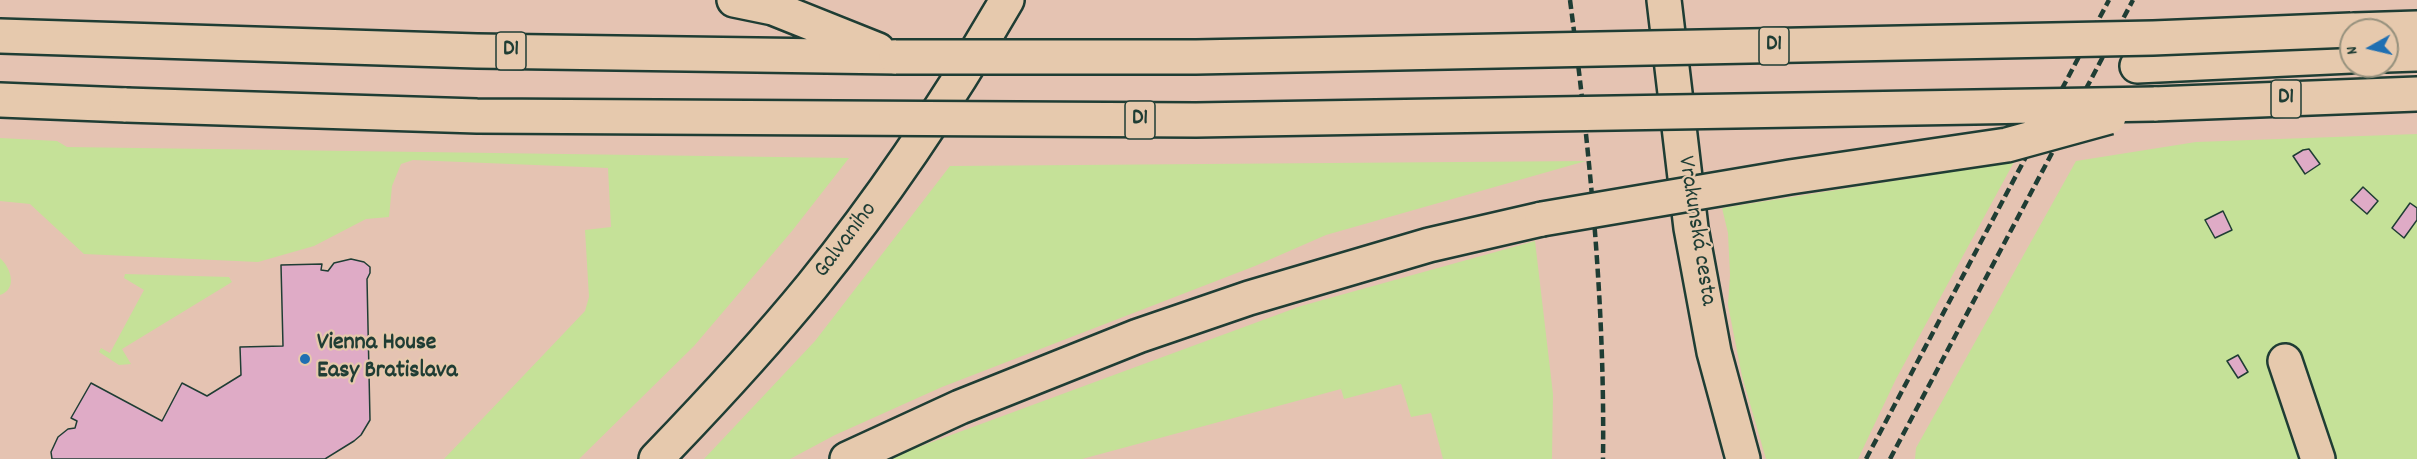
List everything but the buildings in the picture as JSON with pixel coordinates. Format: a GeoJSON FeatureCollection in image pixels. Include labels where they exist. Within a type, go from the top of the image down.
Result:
{"type":"FeatureCollection","features":[{"type":"Feature","properties":{"kind":"main road"},"geometry":{"type":"LineString","coordinates":[[734,0],[774,8],[896,57]]}},
{"type":"Feature","properties":{"kind":"main road","name":"Galvaniho"},"geometry":{"type":"LineString","coordinates":[[656,459],[733,378],[812,286],[893,180],[964,74],[1007,0]]}},
{"type":"Feature","properties":{"kind":"main road","name":"Vrakunská cesta"},"geometry":{"type":"LineString","coordinates":[[1664,0],[1691,228],[1714,352],[1743,459]]}},
{"type":"Feature","properties":{"kind":"main road","name":"D1"},"geometry":{"type":"LineString","coordinates":[[2399,29],[2417,28]]}},
{"type":"Feature","properties":{"kind":"main road","name":"D1"},"geometry":{"type":"LineString","coordinates":[[0,36],[477,51],[896,57],[1196,57],[2153,38],[2339,31]]}},
{"type":"Feature","properties":{"kind":"main road"},"geometry":{"type":"LineString","coordinates":[[2399,55],[2417,54]]}},
{"type":"Feature","properties":{"kind":"main road"},"geometry":{"type":"LineString","coordinates":[[2137,66],[2339,57]]}},
{"type":"Feature","properties":{"kind":"main road","name":"D1"},"geometry":{"type":"LineString","coordinates":[[0,100],[477,116],[1196,120],[2154,104],[2417,94]]}},
{"type":"Feature","properties":{"kind":"main road"},"geometry":{"type":"LineString","coordinates":[[847,459],[960,407],[1138,336],[1249,298],[1429,245],[1542,219],[1790,177],[2007,145],[2154,104]]}},
{"type":"Feature","properties":{"kind":"main road"},"geometry":{"type":"LineString","coordinates":[[2285,361],[2318,459]]}},
{"type":"Feature","properties":{"kind":"green space"},"geometry":{"type":"Polygon","coordinates":[[[2417,134],[2417,459],[1915,459],[1916,448],[2076,161],[2196,142],[2417,134]]]}},
{"type":"Feature","properties":{"kind":"green space"},"geometry":{"type":"Polygon","coordinates":[[[0,138],[57,141],[67,147],[849,158],[792,231],[694,346],[579,459],[444,459],[585,311],[589,297],[585,230],[611,227],[608,168],[413,160],[401,164],[392,186],[389,217],[366,219],[314,246],[258,262],[84,254],[30,204],[0,201],[0,138]]]}},
{"type":"Feature","properties":{"kind":"green space"},"geometry":{"type":"Polygon","coordinates":[[[1586,161],[1326,235],[1255,266],[942,387],[835,435],[790,459],[704,459],[815,341],[950,166],[1586,161]]]}},
{"type":"Feature","properties":{"kind":"green space"},"geometry":{"type":"Polygon","coordinates":[[[2014,162],[1896,379],[1858,459],[1766,459],[1742,376],[1728,305],[1730,275],[1728,233],[1722,208],[2014,162]]]}},
{"type":"Feature","properties":{"kind":"green space"},"geometry":{"type":"Polygon","coordinates":[[[1535,241],[1553,394],[1552,459],[1443,459],[1431,413],[1411,417],[1401,384],[1344,399],[1341,389],[1082,459],[886,459],[1301,306],[1535,241]]]}},
{"type":"Feature","properties":{"kind":"green space"},"geometry":{"type":"Polygon","coordinates":[[[0,258],[10,273],[11,283],[6,292],[0,295],[0,258]]]}},
{"type":"Feature","properties":{"kind":"green space"},"geometry":{"type":"Polygon","coordinates":[[[125,274],[229,277],[232,282],[122,349],[131,364],[119,365],[99,352],[101,348],[110,353],[144,290],[124,278],[125,274]]]}},
{"type":"Feature","properties":{"kind":"railway"},"geometry":{"type":"LineString","coordinates":[[1570,0],[1595,229],[1602,344],[1603,459]]}},
{"type":"Feature","properties":{"kind":"railway"},"geometry":{"type":"LineString","coordinates":[[1866,459],[2109,0]]}},
{"type":"Feature","properties":{"kind":"railway"},"geometry":{"type":"LineString","coordinates":[[1890,459],[2133,0]]}},
{"type":"Feature","properties":{"kind":"place","name":"Vienna House Easy Bratislava"},"geometry":{"type":"Point","coordinates":[305,359]}}]}
